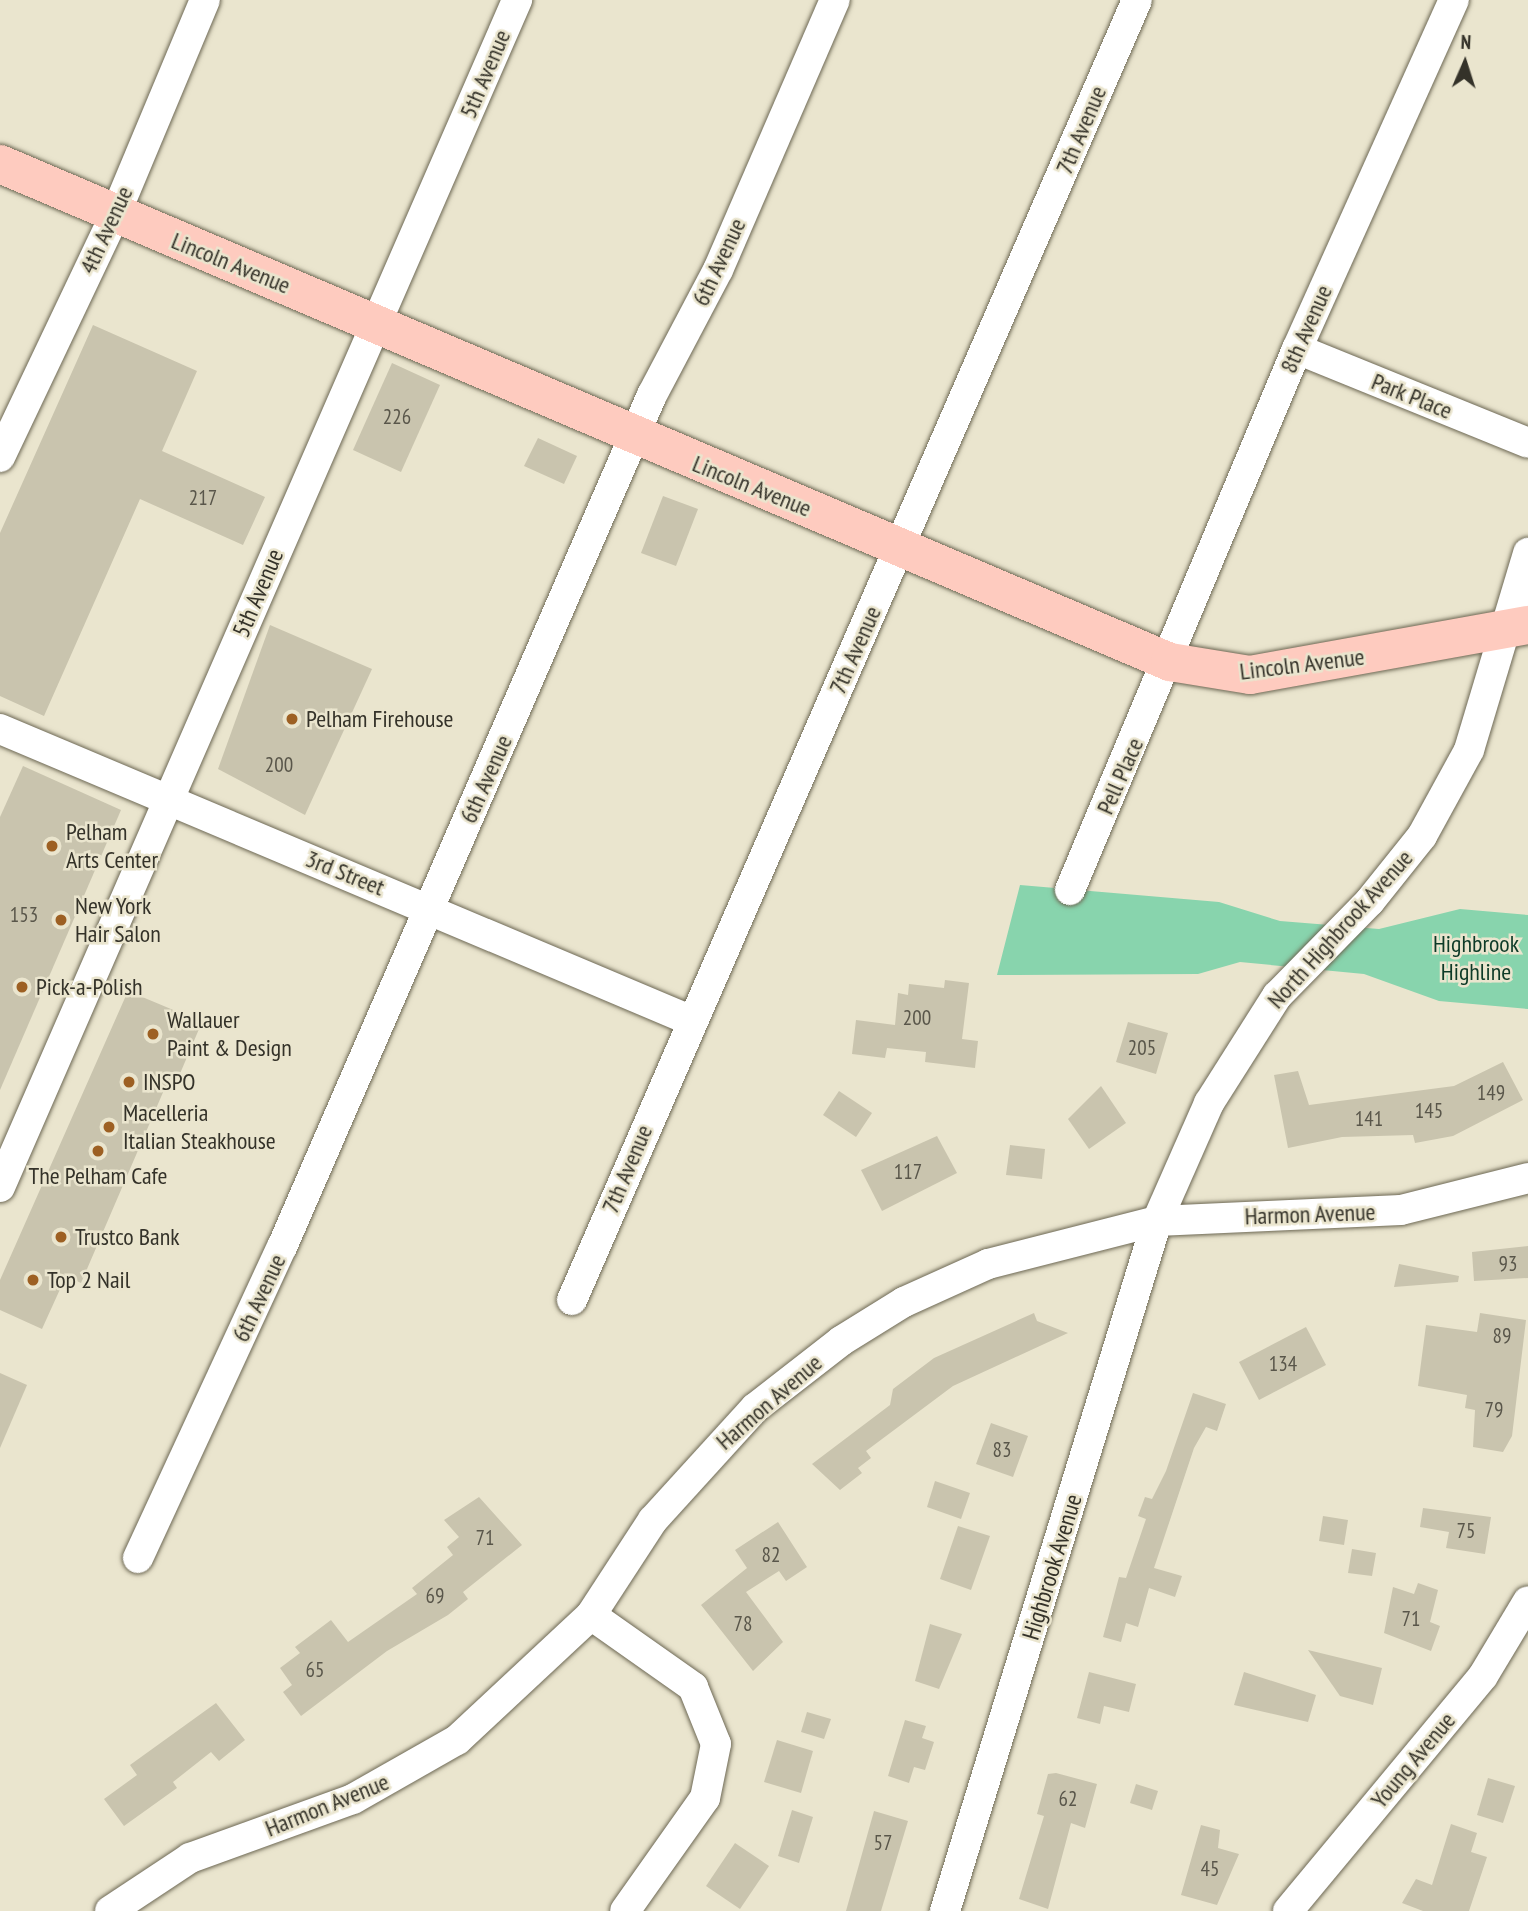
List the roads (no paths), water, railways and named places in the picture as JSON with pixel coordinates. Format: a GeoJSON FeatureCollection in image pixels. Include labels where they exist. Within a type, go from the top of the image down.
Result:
{"type":"FeatureCollection","features":[{"type":"Feature","properties":{"kind":"main road","name":"Lincoln Avenue"},"geometry":{"type":"LineString","coordinates":[[0,164],[115,215],[375,322],[637,440],[902,546],[1170,662],[1250,676],[1517,627]]}},
{"type":"Feature","properties":{"kind":"street","name":"4th Avenue"},"geometry":{"type":"LineString","coordinates":[[0,457],[115,215],[205,0]]}},
{"type":"Feature","properties":{"kind":"street","name":"5th Avenue"},"geometry":{"type":"LineString","coordinates":[[0,1187],[517,0]]}},
{"type":"Feature","properties":{"kind":"street","name":"6th Avenue"},"geometry":{"type":"LineString","coordinates":[[138,1558],[835,0]]}},
{"type":"Feature","properties":{"kind":"street","name":"7th Avenue"},"geometry":{"type":"LineString","coordinates":[[572,1300],[690,1020],[902,546],[1137,0]]}},
{"type":"Feature","properties":{"kind":"street","name":"8th Avenue"},"geometry":{"type":"LineString","coordinates":[[1170,662],[1297,349],[1454,0]]}},
{"type":"Feature","properties":{"kind":"street","name":"Park Place"},"geometry":{"type":"LineString","coordinates":[[1297,349],[1528,443]]}},
{"type":"Feature","properties":{"kind":"street","name":"North Highbrook Avenue"},"geometry":{"type":"LineString","coordinates":[[1157,1221],[1209,1103],[1269,1006],[1370,901],[1422,836],[1469,750],[1517,627],[1528,553]]}},
{"type":"Feature","properties":{"kind":"street","name":"Pell Place"},"geometry":{"type":"LineString","coordinates":[[1070,891],[1170,662]]}},
{"type":"Feature","properties":{"kind":"street","name":"3rd Street"},"geometry":{"type":"LineString","coordinates":[[0,729],[690,1020]]}},
{"type":"Feature","properties":{"kind":"street","name":"Harmon Avenue"},"geometry":{"type":"LineString","coordinates":[[110,1911],[190,1858],[353,1799],[407,1772],[457,1740],[591,1615],[653,1520],[713,1451],[841,1341],[904,1302],[988,1264],[1157,1221],[1401,1210],[1528,1178]]}},
{"type":"Feature","properties":{"kind":"street","name":"Highbrook Avenue"},"geometry":{"type":"LineString","coordinates":[[945,1911],[1157,1221]]}},
{"type":"Feature","properties":{"kind":"street","name":"Young Avenue"},"geometry":{"type":"LineString","coordinates":[[1288,1911],[1483,1676],[1528,1601]]}},
{"type":"Feature","properties":{"kind":"street"},"geometry":{"type":"LineString","coordinates":[[591,1615],[693,1687],[716,1744],[705,1798],[625,1911]]}},
{"type":"Feature","properties":{"kind":"place","name":"Pelham Firehouse"},"geometry":{"type":"Point","coordinates":[292,719]}},
{"type":"Feature","properties":{"kind":"place","name":"Pelham Arts Center"},"geometry":{"type":"Point","coordinates":[52,846]}},
{"type":"Feature","properties":{"kind":"place","name":"New York Hair Salon"},"geometry":{"type":"Point","coordinates":[61,920]}},
{"type":"Feature","properties":{"kind":"place","name":"Pick-a-Polish"},"geometry":{"type":"Point","coordinates":[22,987]}},
{"type":"Feature","properties":{"kind":"place","name":"Wallauer Paint & Design"},"geometry":{"type":"Point","coordinates":[153,1034]}},
{"type":"Feature","properties":{"kind":"place","name":"INSPO"},"geometry":{"type":"Point","coordinates":[129,1082]}},
{"type":"Feature","properties":{"kind":"place","name":"Macelleria Italian Steakhouse"},"geometry":{"type":"Point","coordinates":[109,1127]}},
{"type":"Feature","properties":{"kind":"place","name":"The Pelham Cafe"},"geometry":{"type":"Point","coordinates":[98,1151]}},
{"type":"Feature","properties":{"kind":"place","name":"Trustco Bank"},"geometry":{"type":"Point","coordinates":[61,1237]}},
{"type":"Feature","properties":{"kind":"place","name":"Top 2 Nail"},"geometry":{"type":"Point","coordinates":[33,1280]}},
{"type":"Feature","properties":{"kind":"park label","name":"Highbrook Highline"},"geometry":{"type":"Point","coordinates":[1476,958]}}]}
